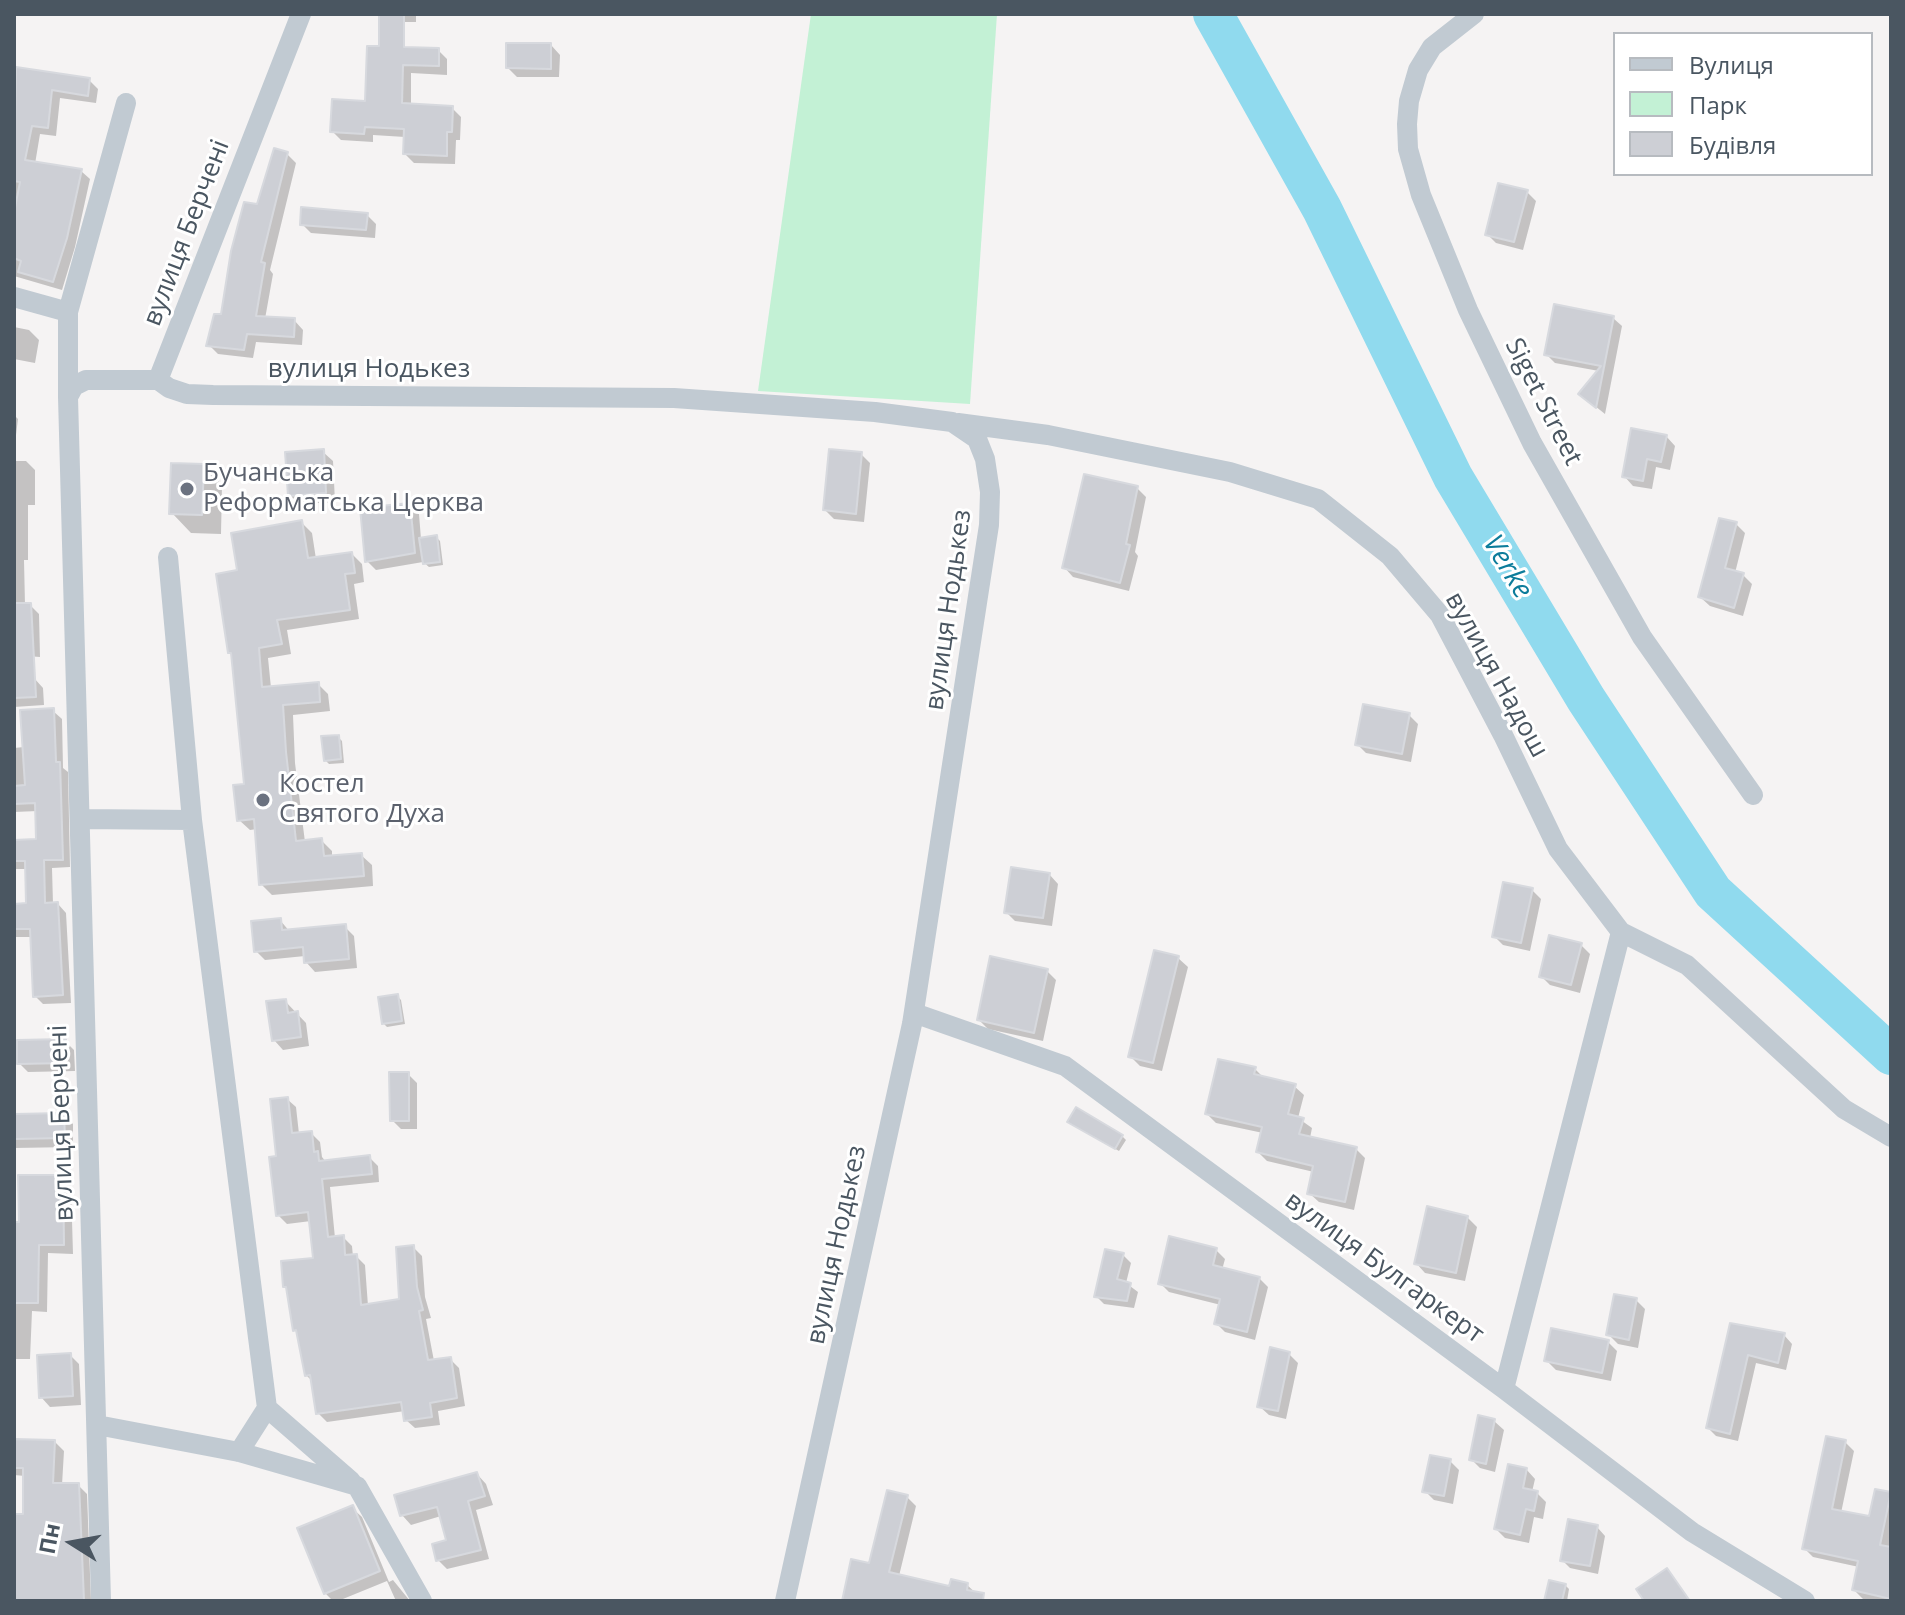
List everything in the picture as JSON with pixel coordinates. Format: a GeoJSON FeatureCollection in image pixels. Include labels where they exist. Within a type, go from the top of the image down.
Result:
{"type":"FeatureCollection","features":[{"type":"Feature","properties":{"kind":"street","name":"вулиця Берчені"},"geometry":{"type":"LineString","coordinates":[[158,380],[301,14]]}},
{"type":"Feature","properties":{"kind":"street","name":"Siget Street"},"geometry":{"type":"LineString","coordinates":[[1474,14],[1432,47],[1418,70],[1409,101],[1407,124],[1408,149],[1421,195],[1468,310],[1532,443],[1642,637],[1753,795]]}},
{"type":"Feature","properties":{"kind":"street","name":"вулиця Берчені"},"geometry":{"type":"LineString","coordinates":[[101,1601],[68,312],[126,103]]}},
{"type":"Feature","properties":{"kind":"street"},"geometry":{"type":"LineString","coordinates":[[14,297],[68,312]]}},
{"type":"Feature","properties":{"kind":"street"},"geometry":{"type":"LineString","coordinates":[[68,397],[74,386],[86,380],[158,380]]}},
{"type":"Feature","properties":{"kind":"street","name":"вулиця Нодькез"},"geometry":{"type":"LineString","coordinates":[[158,380],[169,388],[187,394],[674,398],[875,412],[952,422],[977,439],[985,459],[990,492],[989,525],[914,1013],[785,1601]]}},
{"type":"Feature","properties":{"kind":"street","name":"вулиця Надош"},"geometry":{"type":"LineString","coordinates":[[952,422],[1048,435],[1230,472],[1318,499],[1390,556],[1440,615],[1558,849],[1621,932],[1687,965],[1844,1109],[1891,1137]]}},
{"type":"Feature","properties":{"kind":"street"},"geometry":{"type":"LineString","coordinates":[[168,557],[192,820],[267,1408],[239,1452]]}},
{"type":"Feature","properties":{"kind":"street"},"geometry":{"type":"LineString","coordinates":[[80,819],[192,820]]}},
{"type":"Feature","properties":{"kind":"street"},"geometry":{"type":"LineString","coordinates":[[1504,1389],[1621,932]]}},
{"type":"Feature","properties":{"kind":"street","name":"вулиця Булгаркерт"},"geometry":{"type":"LineString","coordinates":[[914,1013],[1065,1066],[1504,1389],[1692,1532],[1805,1601]]}},
{"type":"Feature","properties":{"kind":"street"},"geometry":{"type":"LineString","coordinates":[[267,1408],[357,1486],[422,1601]]}},
{"type":"Feature","properties":{"kind":"street"},"geometry":{"type":"LineString","coordinates":[[97,1425],[239,1452],[357,1486]]}},
{"type":"Feature","properties":{"kind":"green space"},"geometry":{"type":"Polygon","coordinates":[[[811,14],[997,14],[970,404],[758,391],[811,14]]]}},
{"type":"Feature","properties":{"kind":"building"},"geometry":{"type":"Polygon","coordinates":[[[379,14],[404,14],[404,47],[439,48],[439,66],[403,65],[402,103],[453,106],[452,132],[447,132],[447,156],[403,154],[404,129],[365,127],[364,134],[330,132],[332,99],[365,101],[367,46],[379,46],[379,14]]]}},
{"type":"Feature","properties":{"kind":"building"},"geometry":{"type":"Polygon","coordinates":[[[506,43],[551,43],[551,69],[506,68],[506,43]]]}},
{"type":"Feature","properties":{"kind":"building"},"geometry":{"type":"Polygon","coordinates":[[[16,67],[90,78],[88,96],[52,90],[48,128],[32,126],[25,160],[82,169],[67,238],[53,282],[18,272],[21,261],[14,258],[14,213],[20,182],[14,181],[16,67]]]}},
{"type":"Feature","properties":{"kind":"building"},"geometry":{"type":"Polygon","coordinates":[[[274,148],[288,152],[261,262],[265,263],[256,316],[295,318],[294,337],[247,334],[244,350],[206,346],[214,314],[221,314],[231,251],[244,202],[257,204],[274,148]]]}},
{"type":"Feature","properties":{"kind":"building"},"geometry":{"type":"Polygon","coordinates":[[[1498,183],[1528,190],[1514,242],[1485,235],[1498,183]]]}},
{"type":"Feature","properties":{"kind":"building"},"geometry":{"type":"Polygon","coordinates":[[[301,207],[368,213],[366,230],[300,225],[301,207]]]}},
{"type":"Feature","properties":{"kind":"building"},"geometry":{"type":"Polygon","coordinates":[[[1554,304],[1614,316],[1596,408],[1578,394],[1601,366],[1544,355],[1554,304]]]}},
{"type":"Feature","properties":{"kind":"building"},"geometry":{"type":"Polygon","coordinates":[[[1631,428],[1667,435],[1661,462],[1647,459],[1643,481],[1622,477],[1631,428]]]}},
{"type":"Feature","properties":{"kind":"building"},"geometry":{"type":"Polygon","coordinates":[[[324,449],[326,493],[288,496],[285,452],[324,449]]]}},
{"type":"Feature","properties":{"kind":"building"},"geometry":{"type":"Polygon","coordinates":[[[829,449],[862,452],[856,514],[823,510],[829,449]]]}},
{"type":"Feature","properties":{"kind":"building","name":"Бучанська Реформатська Церква"},"geometry":{"type":"Polygon","coordinates":[[[171,463],[204,464],[202,515],[169,514],[171,463]]]}},
{"type":"Feature","properties":{"kind":"building"},"geometry":{"type":"Polygon","coordinates":[[[1084,474],[1138,486],[1126,544],[1130,545],[1120,583],[1062,568],[1084,474]]]}},
{"type":"Feature","properties":{"kind":"building"},"geometry":{"type":"Polygon","coordinates":[[[410,503],[415,553],[365,562],[360,508],[410,503]]]}},
{"type":"Feature","properties":{"kind":"building"},"geometry":{"type":"Polygon","coordinates":[[[1719,518],[1737,522],[1725,568],[1744,573],[1734,608],[1698,597],[1719,518]]]}},
{"type":"Feature","properties":{"kind":"building"},"geometry":{"type":"Polygon","coordinates":[[[302,520],[308,558],[352,552],[355,573],[345,574],[350,610],[277,620],[282,644],[259,648],[262,687],[319,682],[320,702],[283,705],[296,841],[322,838],[324,856],[362,853],[364,876],[259,885],[254,819],[237,821],[233,785],[244,784],[231,653],[228,653],[216,574],[237,570],[231,533],[302,520]]]}},
{"type":"Feature","properties":{"kind":"building"},"geometry":{"type":"Polygon","coordinates":[[[437,535],[440,562],[423,564],[419,538],[437,535]]]}},
{"type":"Feature","properties":{"kind":"building"},"geometry":{"type":"Polygon","coordinates":[[[14,603],[31,603],[36,697],[14,698],[14,603]]]}},
{"type":"Feature","properties":{"kind":"building"},"geometry":{"type":"Polygon","coordinates":[[[1363,704],[1410,713],[1402,754],[1355,745],[1363,704]]]}},
{"type":"Feature","properties":{"kind":"building"},"geometry":{"type":"Polygon","coordinates":[[[54,708],[56,762],[60,762],[63,860],[44,860],[45,903],[58,902],[63,995],[33,997],[30,929],[14,929],[14,904],[26,903],[25,861],[14,861],[14,840],[36,839],[35,803],[14,804],[14,786],[25,785],[20,710],[54,708]]]}},
{"type":"Feature","properties":{"kind":"building"},"geometry":{"type":"Polygon","coordinates":[[[339,735],[341,759],[324,761],[321,736],[339,735]]]}},
{"type":"Feature","properties":{"kind":"building"},"geometry":{"type":"Polygon","coordinates":[[[1011,867],[1050,873],[1043,918],[1004,913],[1011,867]]]}},
{"type":"Feature","properties":{"kind":"building"},"geometry":{"type":"Polygon","coordinates":[[[1503,882],[1533,888],[1521,943],[1492,937],[1503,882]]]}},
{"type":"Feature","properties":{"kind":"building"},"geometry":{"type":"Polygon","coordinates":[[[281,918],[282,930],[346,924],[349,959],[304,963],[303,947],[254,952],[251,921],[281,918]]]}},
{"type":"Feature","properties":{"kind":"building"},"geometry":{"type":"Polygon","coordinates":[[[1549,935],[1582,943],[1571,985],[1539,977],[1549,935]]]}},
{"type":"Feature","properties":{"kind":"building"},"geometry":{"type":"Polygon","coordinates":[[[1154,950],[1179,956],[1153,1063],[1128,1057],[1154,950]]]}},
{"type":"Feature","properties":{"kind":"building"},"geometry":{"type":"Polygon","coordinates":[[[990,956],[1048,969],[1034,1033],[977,1020],[990,956]]]}},
{"type":"Feature","properties":{"kind":"building"},"geometry":{"type":"Polygon","coordinates":[[[398,994],[402,1021],[382,1024],[378,997],[398,994]]]}},
{"type":"Feature","properties":{"kind":"building"},"geometry":{"type":"Polygon","coordinates":[[[286,999],[288,1013],[298,1011],[301,1037],[272,1041],[266,1001],[286,999]]]}},
{"type":"Feature","properties":{"kind":"building"},"geometry":{"type":"Polygon","coordinates":[[[66,1039],[66,1063],[17,1064],[17,1040],[66,1039]]]}},
{"type":"Feature","properties":{"kind":"building"},"geometry":{"type":"Polygon","coordinates":[[[1218,1059],[1256,1067],[1254,1074],[1296,1084],[1288,1114],[1304,1118],[1299,1134],[1357,1147],[1345,1202],[1307,1194],[1313,1166],[1256,1152],[1262,1127],[1205,1114],[1218,1059]]]}},
{"type":"Feature","properties":{"kind":"building"},"geometry":{"type":"Polygon","coordinates":[[[389,1072],[409,1072],[409,1121],[390,1121],[389,1072]]]}},
{"type":"Feature","properties":{"kind":"building"},"geometry":{"type":"Polygon","coordinates":[[[288,1097],[292,1133],[312,1131],[314,1152],[318,1151],[319,1161],[370,1155],[372,1174],[322,1179],[328,1237],[344,1235],[345,1255],[357,1254],[361,1305],[399,1299],[396,1247],[414,1245],[417,1287],[423,1310],[419,1311],[428,1360],[451,1357],[457,1398],[430,1403],[432,1417],[404,1421],[401,1402],[316,1414],[310,1375],[305,1376],[296,1330],[293,1331],[286,1287],[283,1287],[281,1261],[313,1258],[308,1212],[276,1216],[269,1157],[276,1156],[270,1099],[288,1097]]]}},
{"type":"Feature","properties":{"kind":"building"},"geometry":{"type":"Polygon","coordinates":[[[1076,1107],[1123,1135],[1115,1149],[1067,1122],[1076,1107]]]}},
{"type":"Feature","properties":{"kind":"building"},"geometry":{"type":"Polygon","coordinates":[[[64,1113],[65,1138],[14,1139],[14,1114],[64,1113]]]}},
{"type":"Feature","properties":{"kind":"building"},"geometry":{"type":"Polygon","coordinates":[[[18,1175],[63,1175],[64,1245],[39,1245],[38,1303],[14,1303],[14,1222],[19,1222],[18,1175]]]}},
{"type":"Feature","properties":{"kind":"building"},"geometry":{"type":"Polygon","coordinates":[[[1427,1206],[1468,1216],[1456,1273],[1414,1264],[1427,1206]]]}},
{"type":"Feature","properties":{"kind":"building"},"geometry":{"type":"Polygon","coordinates":[[[1169,1236],[1217,1248],[1213,1265],[1260,1277],[1247,1332],[1214,1324],[1220,1299],[1158,1284],[1169,1236]]]}},
{"type":"Feature","properties":{"kind":"building"},"geometry":{"type":"Polygon","coordinates":[[[1105,1249],[1124,1253],[1117,1279],[1131,1283],[1127,1301],[1094,1297],[1105,1249]]]}},
{"type":"Feature","properties":{"kind":"building"},"geometry":{"type":"Polygon","coordinates":[[[1614,1294],[1637,1298],[1629,1340],[1606,1335],[1614,1294]]]}},
{"type":"Feature","properties":{"kind":"building"},"geometry":{"type":"Polygon","coordinates":[[[1730,1323],[1785,1333],[1778,1363],[1748,1355],[1730,1434],[1706,1428],[1730,1323]]]}},
{"type":"Feature","properties":{"kind":"building"},"geometry":{"type":"Polygon","coordinates":[[[1551,1328],[1609,1340],[1602,1373],[1544,1361],[1551,1328]]]}},
{"type":"Feature","properties":{"kind":"building"},"geometry":{"type":"Polygon","coordinates":[[[1270,1347],[1290,1352],[1278,1411],[1257,1407],[1270,1347]]]}},
{"type":"Feature","properties":{"kind":"building"},"geometry":{"type":"Polygon","coordinates":[[[71,1353],[73,1396],[39,1398],[37,1355],[71,1353]]]}},
{"type":"Feature","properties":{"kind":"building"},"geometry":{"type":"Polygon","coordinates":[[[1478,1415],[1495,1419],[1486,1464],[1469,1460],[1478,1415]]]}},
{"type":"Feature","properties":{"kind":"building"},"geometry":{"type":"Polygon","coordinates":[[[1826,1436],[1846,1440],[1832,1509],[1869,1516],[1875,1489],[1891,1492],[1880,1545],[1891,1547],[1891,1599],[1852,1590],[1858,1561],[1802,1549],[1826,1436]]]}},
{"type":"Feature","properties":{"kind":"building"},"geometry":{"type":"Polygon","coordinates":[[[14,1439],[55,1440],[53,1483],[79,1483],[84,1601],[15,1601],[14,1514],[23,1514],[23,1468],[14,1468],[14,1439]]]}},
{"type":"Feature","properties":{"kind":"building"},"geometry":{"type":"Polygon","coordinates":[[[1430,1455],[1451,1459],[1444,1496],[1422,1492],[1430,1455]]]}},
{"type":"Feature","properties":{"kind":"building"},"geometry":{"type":"Polygon","coordinates":[[[1508,1464],[1527,1468],[1523,1488],[1538,1491],[1534,1511],[1526,1509],[1520,1535],[1494,1529],[1508,1464]]]}},
{"type":"Feature","properties":{"kind":"building"},"geometry":{"type":"Polygon","coordinates":[[[477,1472],[485,1496],[468,1501],[481,1550],[436,1561],[432,1544],[446,1540],[437,1507],[400,1516],[394,1495],[477,1472]]]}},
{"type":"Feature","properties":{"kind":"building"},"geometry":{"type":"Polygon","coordinates":[[[887,1490],[908,1495],[889,1572],[949,1586],[951,1579],[968,1583],[967,1590],[984,1593],[983,1601],[842,1601],[851,1559],[869,1563],[887,1490]]]}},
{"type":"Feature","properties":{"kind":"building"},"geometry":{"type":"Polygon","coordinates":[[[353,1505],[380,1571],[324,1594],[297,1528],[353,1505]]]}},
{"type":"Feature","properties":{"kind":"building"},"geometry":{"type":"Polygon","coordinates":[[[1568,1519],[1598,1525],[1590,1566],[1560,1561],[1568,1519]]]}},
{"type":"Feature","properties":{"kind":"building"},"geometry":{"type":"Polygon","coordinates":[[[1667,1568],[1690,1601],[1644,1601],[1636,1589],[1667,1568]]]}},
{"type":"Feature","properties":{"kind":"building"},"geometry":{"type":"Polygon","coordinates":[[[1549,1580],[1566,1584],[1562,1601],[1544,1601],[1549,1580]]]}},
{"type":"Feature","properties":{"kind":"waterway","name":"Verke"},"geometry":{"type":"LineString","coordinates":[[1213,14],[1322,209],[1453,477],[1586,699],[1713,892],[1891,1055]]}},
{"type":"Feature","properties":{"kind":"place","name":"Бучанська Реформатська Церква"},"geometry":{"type":"Point","coordinates":[187,489]}},
{"type":"Feature","properties":{"kind":"place","name":"Костел Святого Духа"},"geometry":{"type":"Point","coordinates":[263,800]}}]}
